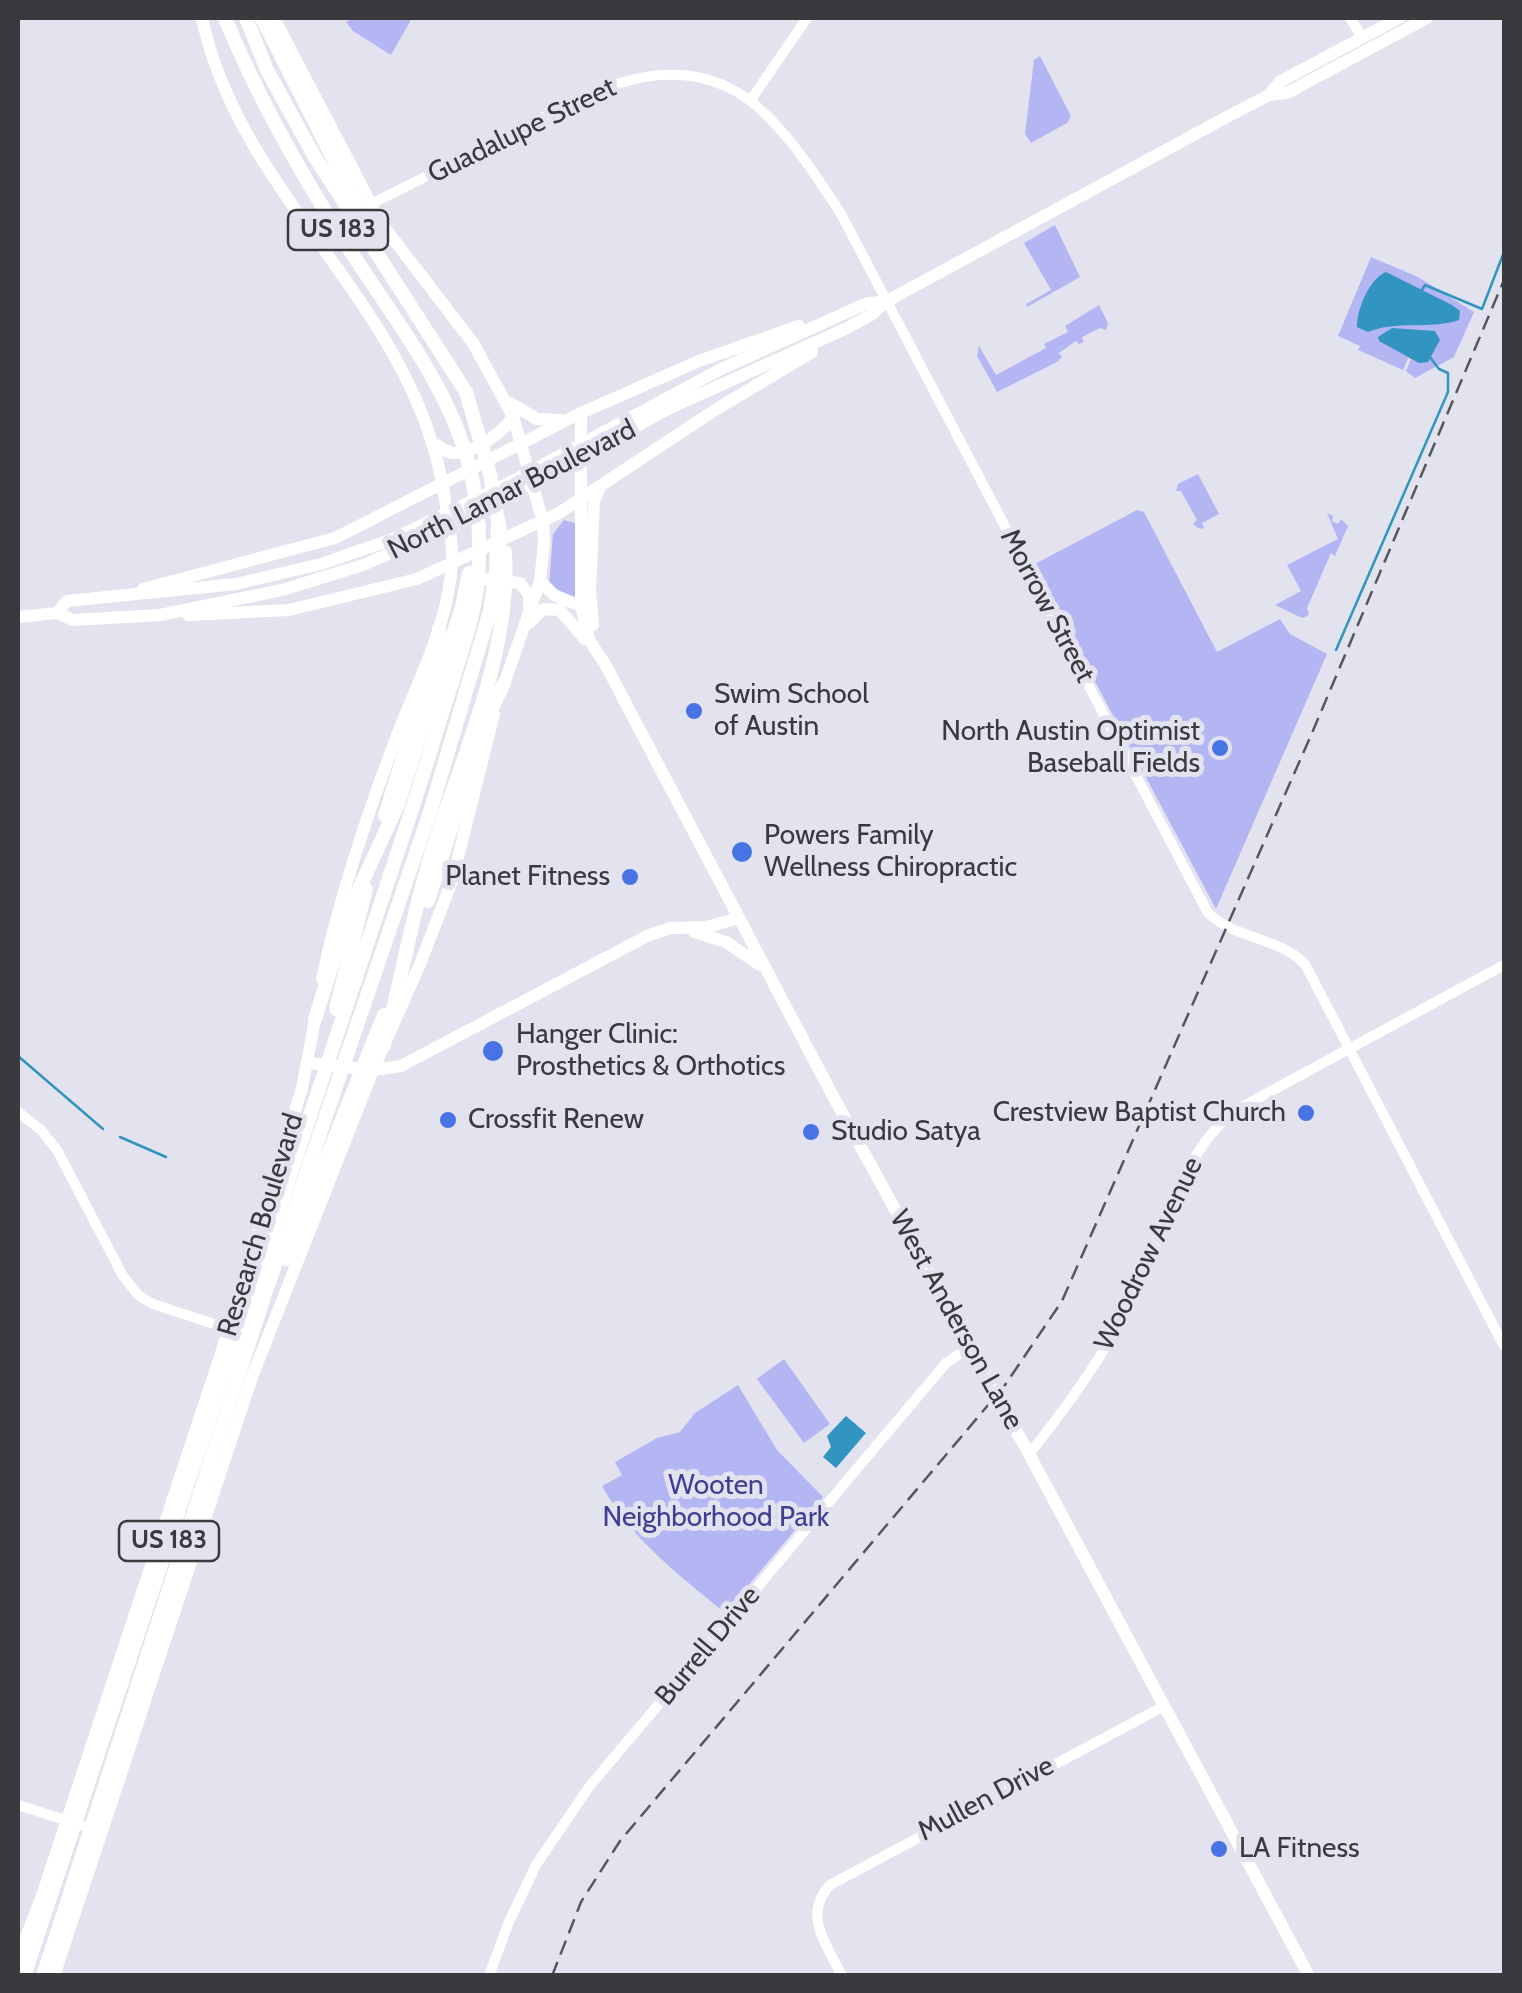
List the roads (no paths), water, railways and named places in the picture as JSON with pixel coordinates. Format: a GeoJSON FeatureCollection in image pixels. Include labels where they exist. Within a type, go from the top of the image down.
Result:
{"type":"FeatureCollection","features":[{"type":"Feature","properties":{"kind":"highway","name":"US 183"},"geometry":{"type":"LineString","coordinates":[[24,1976],[470,624],[478,524],[472,474],[461,436],[419,350],[376,291],[277,130],[226,18]]}},
{"type":"Feature","properties":{"kind":"highway","name":"US 183"},"geometry":{"type":"LineString","coordinates":[[42,1976],[266,1294],[430,812],[499,593],[498,522],[478,426],[456,373],[286,110],[246,18]]}},
{"type":"Feature","properties":{"kind":"highway"},"geometry":{"type":"LineString","coordinates":[[262,18],[388,270]]}},
{"type":"Feature","properties":{"kind":"highway"},"geometry":{"type":"LineString","coordinates":[[316,1019],[349,911],[398,804],[472,590]]}},
{"type":"Feature","properties":{"kind":"highway"},"geometry":{"type":"LineString","coordinates":[[384,1045],[428,863],[490,671],[499,593]]}},
{"type":"Feature","properties":{"kind":"highway"},"geometry":{"type":"LineString","coordinates":[[313,1106],[318,1072],[390,798],[436,653],[439,629]]}},
{"type":"Feature","properties":{"kind":"highway"},"geometry":{"type":"LineString","coordinates":[[266,1294],[279,1276],[313,1196],[415,937],[484,725],[504,682]]}},
{"type":"Feature","properties":{"kind":"main road"},"geometry":{"type":"LineString","coordinates":[[202,18],[222,86],[260,158],[382,331],[410,383],[434,443],[444,488]]}},
{"type":"Feature","properties":{"kind":"main road"},"geometry":{"type":"LineString","coordinates":[[274,18],[371,204],[403,255],[473,344],[507,400],[543,522]]}},
{"type":"Feature","properties":{"kind":"main road","name":"North Lamar Boulevard"},"geometry":{"type":"LineString","coordinates":[[18,617],[57,613],[73,620],[160,615],[282,590],[380,558],[442,531],[672,407],[840,332],[887,301],[1269,95],[1281,82],[1399,18]]}},
{"type":"Feature","properties":{"kind":"main road","name":"North Lamar Boulevard"},"geometry":{"type":"LineString","coordinates":[[1269,95],[1287,93],[1427,18]]}},
{"type":"Feature","properties":{"kind":"main road","name":"North Lamar Boulevard"},"geometry":{"type":"LineString","coordinates":[[57,613],[67,601],[182,592],[256,580],[321,564],[393,539],[507,484],[722,369],[865,304],[887,301]]}},
{"type":"Feature","properties":{"kind":"main road"},"geometry":{"type":"LineString","coordinates":[[121,594],[335,538],[700,361],[844,313]]}},
{"type":"Feature","properties":{"kind":"main road"},"geometry":{"type":"LineString","coordinates":[[160,615],[272,612],[417,579],[559,514],[840,332]]}},
{"type":"Feature","properties":{"kind":"main road"},"geometry":{"type":"LineString","coordinates":[[507,400],[537,420],[576,419]]}},
{"type":"Feature","properties":{"kind":"main road"},"geometry":{"type":"LineString","coordinates":[[434,443],[446,452],[460,453],[499,433],[513,416]]}},
{"type":"Feature","properties":{"kind":"main road","name":"West Anderson Lane"},"geometry":{"type":"LineString","coordinates":[[576,419],[582,480],[581,605],[600,659],[1309,1976]]}},
{"type":"Feature","properties":{"kind":"main road"},"geometry":{"type":"LineString","coordinates":[[582,480],[593,488],[602,485]]}},
{"type":"Feature","properties":{"kind":"main road"},"geometry":{"type":"LineString","coordinates":[[592,618],[594,501],[602,485]]}},
{"type":"Feature","properties":{"kind":"main road","name":"Research Boulevard"},"geometry":{"type":"LineString","coordinates":[[18,1958],[232,1334],[308,1063],[331,936],[364,826],[439,629],[452,564],[444,488]]}},
{"type":"Feature","properties":{"kind":"main road"},"geometry":{"type":"LineString","coordinates":[[559,514],[574,517],[583,529]]}},
{"type":"Feature","properties":{"kind":"main road","name":"Research Boulevard"},"geometry":{"type":"LineString","coordinates":[[54,1976],[266,1342],[452,881],[504,682],[540,581],[543,522]]}},
{"type":"Feature","properties":{"kind":"main road"},"geometry":{"type":"LineString","coordinates":[[417,579],[438,583],[448,590],[463,577],[514,580],[528,592],[528,615]]}},
{"type":"Feature","properties":{"kind":"main road"},"geometry":{"type":"LineString","coordinates":[[540,581],[554,594],[581,605],[592,618]]}},
{"type":"Feature","properties":{"kind":"main road"},"geometry":{"type":"LineString","coordinates":[[522,633],[543,609],[560,610],[569,616],[600,659]]}},
{"type":"Feature","properties":{"kind":"main road","name":"West Anderson Lane"},"geometry":{"type":"LineString","coordinates":[[592,618],[600,659]]}},
{"type":"Feature","properties":{"kind":"main road"},"geometry":{"type":"LineString","coordinates":[[706,927],[719,913],[724,891]]}},
{"type":"Feature","properties":{"kind":"main road"},"geometry":{"type":"LineString","coordinates":[[308,1063],[373,1070],[413,1060],[650,935],[670,928],[706,927],[738,918]]}},
{"type":"Feature","properties":{"kind":"main road"},"geometry":{"type":"LineString","coordinates":[[682,929],[726,942],[764,967]]}},
{"type":"Feature","properties":{"kind":"main road"},"geometry":{"type":"LineString","coordinates":[[92,1744],[102,1756],[126,1756]]}},
{"type":"Feature","properties":{"kind":"street"},"geometry":{"type":"LineString","coordinates":[[750,101],[807,18]]}},
{"type":"Feature","properties":{"kind":"street"},"geometry":{"type":"LineString","coordinates":[[1350,18],[1362,37]]}},
{"type":"Feature","properties":{"kind":"street","name":"Guadalupe Street"},"geometry":{"type":"LineString","coordinates":[[371,204],[576,100],[621,82],[652,75],[688,74],[721,84],[750,101]]}},
{"type":"Feature","properties":{"kind":"street","name":"Morrow Street"},"geometry":{"type":"LineString","coordinates":[[750,101],[827,192],[1208,913],[1302,961],[1504,1346]]}},
{"type":"Feature","properties":{"kind":"street","name":"Woodrow Avenue"},"geometry":{"type":"LineString","coordinates":[[1029,1454],[1078,1392],[1125,1313],[1207,1138],[1238,1109],[1504,966]]}},
{"type":"Feature","properties":{"kind":"street"},"geometry":{"type":"LineString","coordinates":[[18,1112],[41,1130],[57,1150],[123,1276],[138,1296],[232,1334],[266,1342]]}},
{"type":"Feature","properties":{"kind":"street","name":"Burrell Drive"},"geometry":{"type":"LineString","coordinates":[[489,1976],[536,1865],[588,1786],[946,1363],[970,1347]]}},
{"type":"Feature","properties":{"kind":"street","name":"Mullen Drive"},"geometry":{"type":"LineString","coordinates":[[842,1976],[816,1924],[818,1904],[830,1885],[1164,1706]]}},
{"type":"Feature","properties":{"kind":"street"},"geometry":{"type":"LineString","coordinates":[[18,1804],[101,1832]]}},
{"type":"Feature","properties":{"kind":"waterway"},"geometry":{"type":"LineString","coordinates":[[1422,290],[1425,285],[1482,309],[1504,252]]}},
{"type":"Feature","properties":{"kind":"waterway"},"geometry":{"type":"LineString","coordinates":[[1336,650],[1448,392],[1448,373],[1439,369],[1429,356]]}},
{"type":"Feature","properties":{"kind":"waterway"},"geometry":{"type":"LineString","coordinates":[[18,1056],[103,1129]]}},
{"type":"Feature","properties":{"kind":"waterway"},"geometry":{"type":"LineString","coordinates":[[120,1137],[166,1157]]}},
{"type":"Feature","properties":{"kind":"railway"},"geometry":{"type":"LineString","coordinates":[[552,1976],[581,1902],[620,1841],[1005,1385],[1062,1301],[1312,733],[1504,280]]}},
{"type":"Feature","properties":{"kind":"place","name":"Swim School of Austin"},"geometry":{"type":"Point","coordinates":[694,711]}},
{"type":"Feature","properties":{"kind":"place","name":"North Austin Optimist Baseball Fields"},"geometry":{"type":"Point","coordinates":[1220,748]}},
{"type":"Feature","properties":{"kind":"place","name":"Powers Family Wellness Chiropractic"},"geometry":{"type":"Point","coordinates":[742,852]}},
{"type":"Feature","properties":{"kind":"place","name":"Planet Fitness"},"geometry":{"type":"Point","coordinates":[630,877]}},
{"type":"Feature","properties":{"kind":"place","name":"Hanger Clinic: Prosthetics & Orthotics"},"geometry":{"type":"Point","coordinates":[493,1051]}},
{"type":"Feature","properties":{"kind":"place","name":"Crestview Baptist Church"},"geometry":{"type":"Point","coordinates":[1306,1113]}},
{"type":"Feature","properties":{"kind":"place","name":"Crossfit Renew"},"geometry":{"type":"Point","coordinates":[448,1120]}},
{"type":"Feature","properties":{"kind":"place","name":"Studio Satya"},"geometry":{"type":"Point","coordinates":[811,1132]}},
{"type":"Feature","properties":{"kind":"place","name":"LA Fitness"},"geometry":{"type":"Point","coordinates":[1219,1849]}},
{"type":"Feature","properties":{"kind":"park label","name":"Wooten Neighborhood Park"},"geometry":{"type":"Point","coordinates":[716,1502]}}]}
